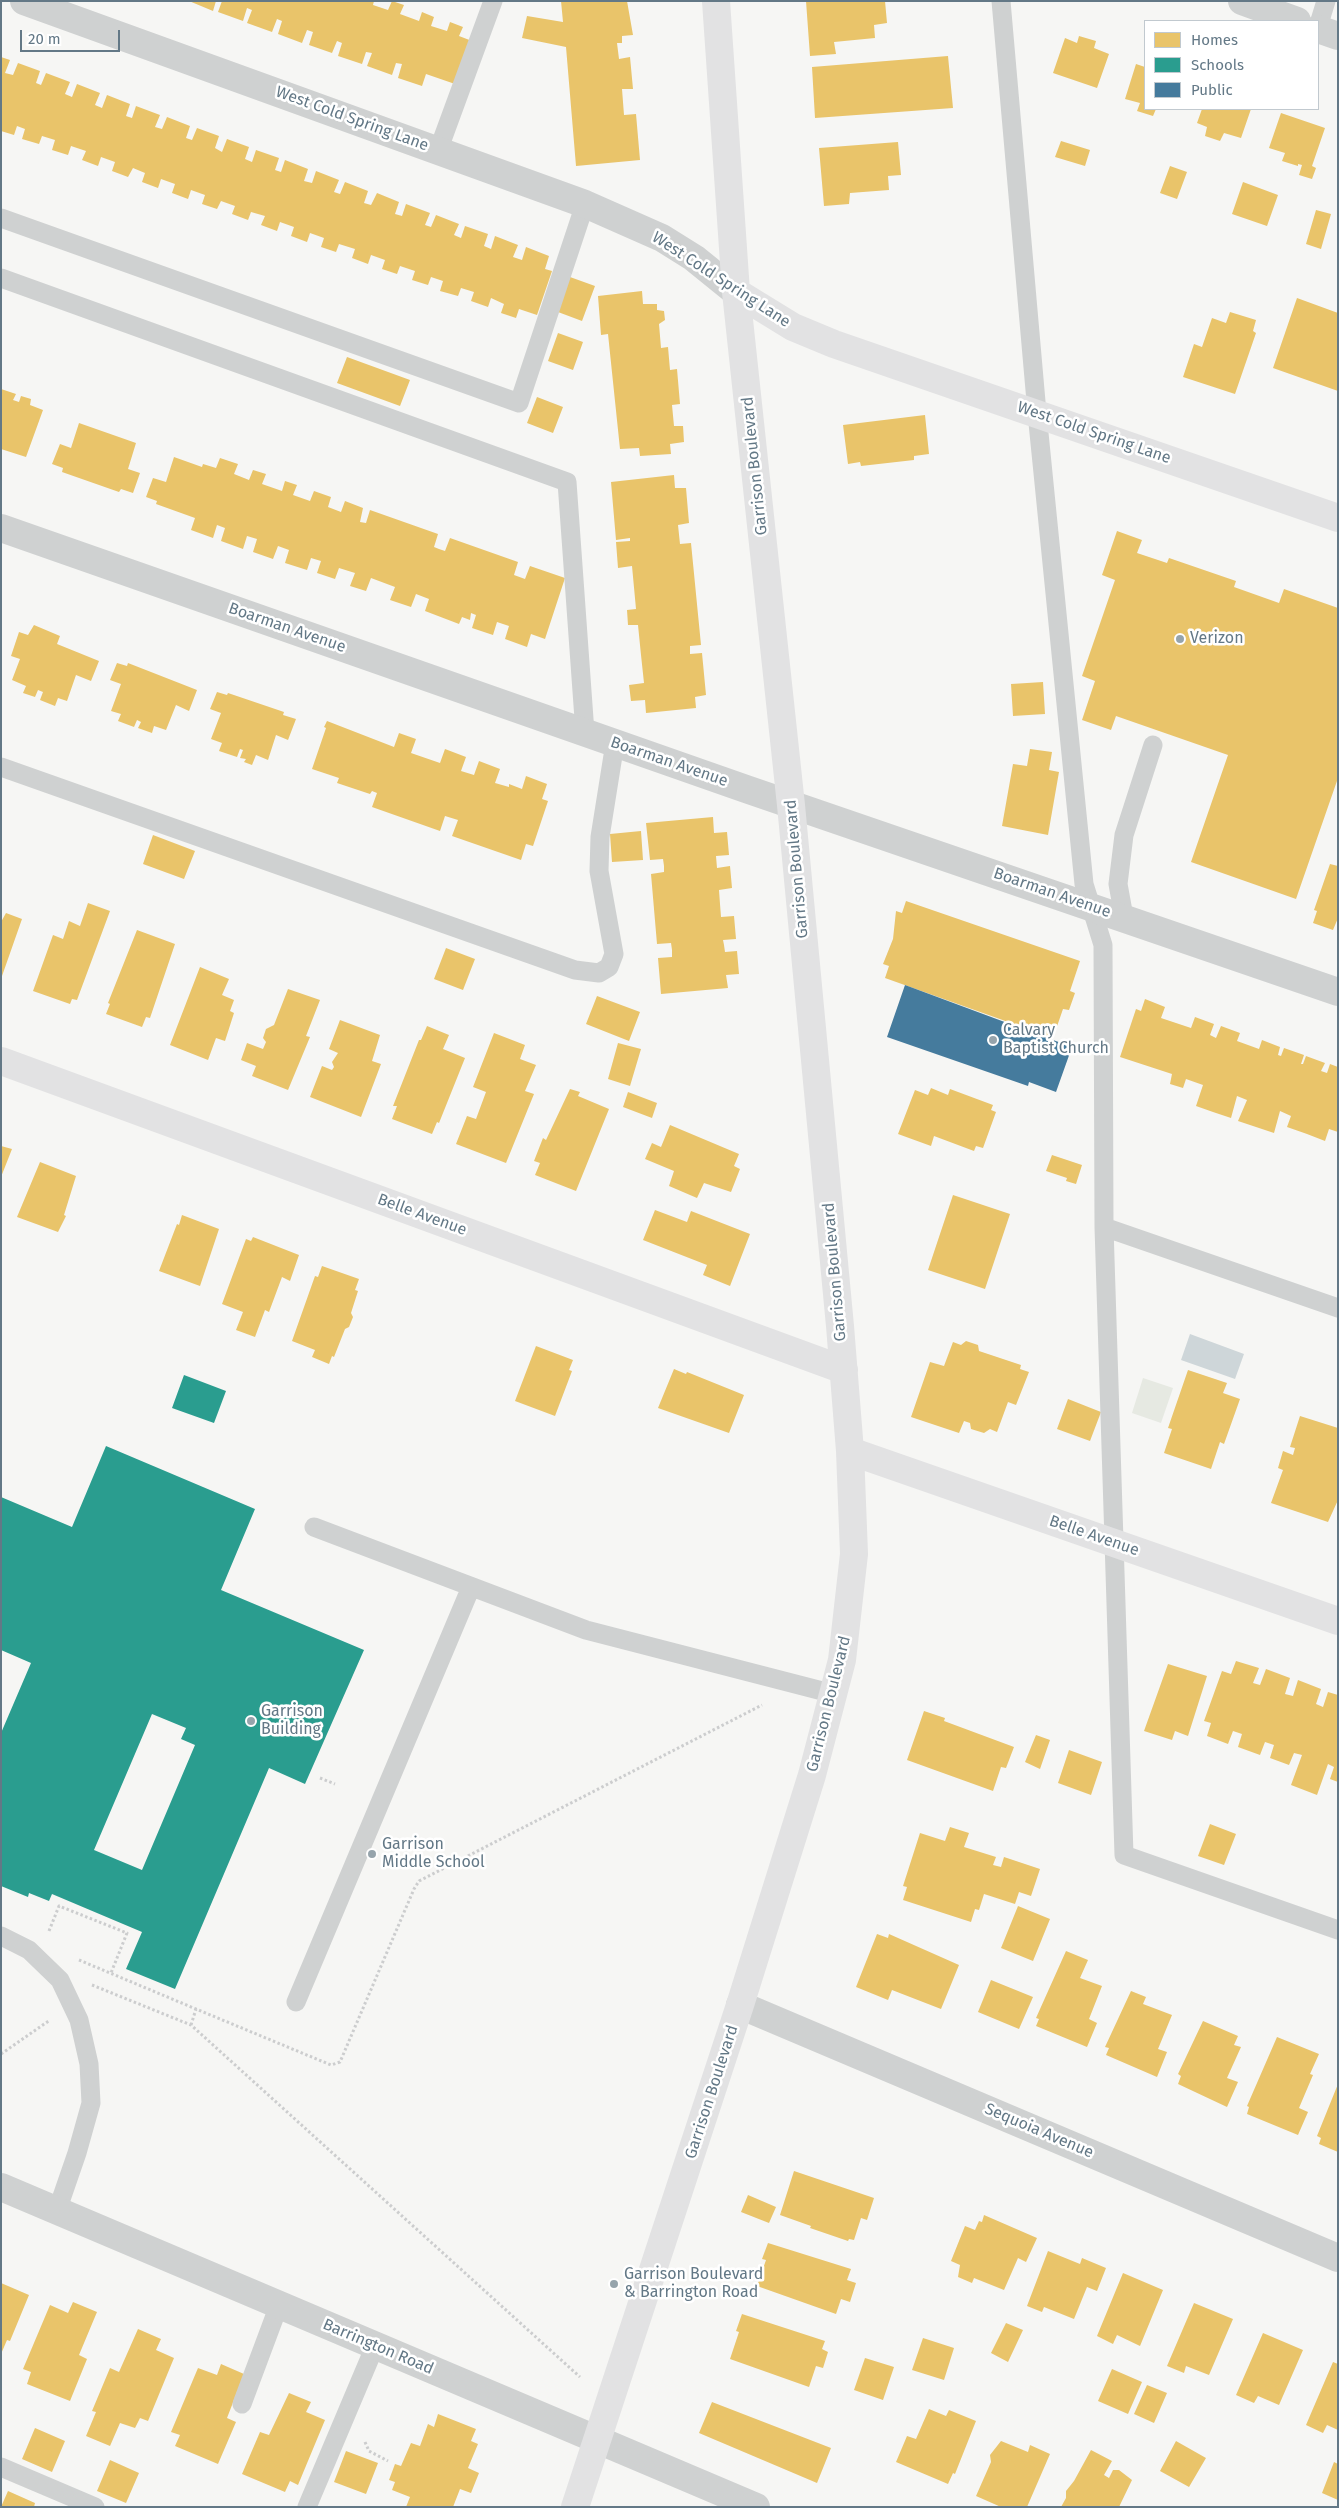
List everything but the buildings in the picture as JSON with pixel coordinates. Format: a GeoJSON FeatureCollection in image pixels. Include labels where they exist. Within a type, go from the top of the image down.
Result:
{"type":"FeatureCollection","features":[{"type":"Feature","properties":{"kind":"main road","name":"Garrison Boulevard"},"geometry":{"type":"LineString","coordinates":[[575,2507],[740,2005],[812,1775],[834,1694],[847,1627],[854,1554],[850,1451],[844,1370],[791,805],[736,292],[716,1]]}},
{"type":"Feature","properties":{"kind":"main road","name":"West Cold Spring Lane"},"geometry":{"type":"LineString","coordinates":[[736,292],[794,327],[834,344],[1338,518]]}},
{"type":"Feature","properties":{"kind":"main road","name":"Belle Avenue"},"geometry":{"type":"LineString","coordinates":[[1,1060],[844,1370]]}},
{"type":"Feature","properties":{"kind":"main road","name":"Belle Avenue"},"geometry":{"type":"LineString","coordinates":[[850,1451],[1338,1621]]}},
{"type":"Feature","properties":{"kind":"street","name":"West Cold Spring Lane"},"geometry":{"type":"LineString","coordinates":[[24,1],[584,204],[662,238],[694,258],[736,292]]}},
{"type":"Feature","properties":{"kind":"street"},"geometry":{"type":"LineString","coordinates":[[1242,1],[1294,20]]}},
{"type":"Feature","properties":{"kind":"street"},"geometry":{"type":"LineString","coordinates":[[1319,28],[1338,36]]}},
{"type":"Feature","properties":{"kind":"street","name":"Boarman Avenue"},"geometry":{"type":"LineString","coordinates":[[1,528],[791,805],[1092,906],[1338,992]]}},
{"type":"Feature","properties":{"kind":"street","name":"Sequoia Avenue"},"geometry":{"type":"LineString","coordinates":[[740,2005],[1338,2258]]}},
{"type":"Feature","properties":{"kind":"street","name":"Barrington Road"},"geometry":{"type":"LineString","coordinates":[[1,2187],[756,2507]]}},
{"type":"Feature","properties":{"kind":"lane"},"geometry":{"type":"LineString","coordinates":[[438,151],[493,1]]}},
{"type":"Feature","properties":{"kind":"lane"},"geometry":{"type":"LineString","coordinates":[[1002,1],[1037,413],[1084,884],[1103,945],[1104,1226],[1112,1542],[1124,1854],[1338,1930]]}},
{"type":"Feature","properties":{"kind":"lane"},"geometry":{"type":"LineString","coordinates":[[1319,25],[1326,1]]}},
{"type":"Feature","properties":{"kind":"lane"},"geometry":{"type":"LineString","coordinates":[[1,218],[519,404],[584,204]]}},
{"type":"Feature","properties":{"kind":"lane"},"geometry":{"type":"LineString","coordinates":[[1,278],[568,482],[586,733]]}},
{"type":"Feature","properties":{"kind":"lane"},"geometry":{"type":"LineString","coordinates":[[1,767],[574,970],[600,973],[609,968],[614,954],[599,871],[600,837],[615,743]]}},
{"type":"Feature","properties":{"kind":"lane"},"geometry":{"type":"LineString","coordinates":[[1124,917],[1118,884],[1124,835],[1152,745]]}},
{"type":"Feature","properties":{"kind":"lane"},"geometry":{"type":"LineString","coordinates":[[1104,1226],[1338,1308]]}},
{"type":"Feature","properties":{"kind":"lane"},"geometry":{"type":"LineString","coordinates":[[314,1527],[586,1630],[834,1694]]}},
{"type":"Feature","properties":{"kind":"lane"},"geometry":{"type":"LineString","coordinates":[[296,2002],[471,1587]]}},
{"type":"Feature","properties":{"kind":"lane"},"geometry":{"type":"LineString","coordinates":[[1,1936],[28,1950],[60,1980],[79,2020],[89,2064],[91,2103],[78,2153],[58,2211]]}},
{"type":"Feature","properties":{"kind":"lane"},"geometry":{"type":"LineString","coordinates":[[242,2404],[280,2305]]}},
{"type":"Feature","properties":{"kind":"lane"},"geometry":{"type":"LineString","coordinates":[[307,2507],[376,2346]]}},
{"type":"Feature","properties":{"kind":"lane"},"geometry":{"type":"LineString","coordinates":[[1,2467],[95,2507]]}},
{"type":"Feature","properties":{"kind":"path"},"geometry":{"type":"LineString","coordinates":[[77,1959],[330,2065],[340,2062],[419,1881],[762,1705]]}},
{"type":"Feature","properties":{"kind":"path"},"geometry":{"type":"LineString","coordinates":[[320,1778],[335,1784]]}},
{"type":"Feature","properties":{"kind":"path"},"geometry":{"type":"LineString","coordinates":[[46,1936],[59,1906],[127,1933],[111,1973]]}},
{"type":"Feature","properties":{"kind":"path"},"geometry":{"type":"LineString","coordinates":[[84,1982],[190,2025],[580,2377]]}},
{"type":"Feature","properties":{"kind":"path"},"geometry":{"type":"LineString","coordinates":[[190,2025],[196,2009]]}},
{"type":"Feature","properties":{"kind":"path"},"geometry":{"type":"LineString","coordinates":[[1,2054],[54,2017]]}},
{"type":"Feature","properties":{"kind":"path"},"geometry":{"type":"LineString","coordinates":[[365,2436],[365,2444],[369,2451],[388,2461]]}},
{"type":"Feature","properties":{"kind":"shaded area"},"geometry":{"type":"Polygon","coordinates":[[[1190,1334],[1244,1354],[1235,1379],[1181,1360],[1190,1334]]]}},
{"type":"Feature","properties":{"kind":"shaded area"},"geometry":{"type":"Polygon","coordinates":[[[1143,1378],[1173,1388],[1161,1423],[1132,1413],[1143,1378]]]}},
{"type":"Feature","properties":{"kind":"place","name":"Verizon"},"geometry":{"type":"Point","coordinates":[1180,639]}},
{"type":"Feature","properties":{"kind":"place","name":"Calvary Baptist Church"},"geometry":{"type":"Point","coordinates":[993,1040]}},
{"type":"Feature","properties":{"kind":"place","name":"Garrison Building"},"geometry":{"type":"Point","coordinates":[251,1721]}},
{"type":"Feature","properties":{"kind":"place","name":"Garrison Middle School"},"geometry":{"type":"Point","coordinates":[372,1854]}},
{"type":"Feature","properties":{"kind":"place","name":"Garrison Boulevard & Barrington Road"},"geometry":{"type":"Point","coordinates":[614,2284]}}]}
